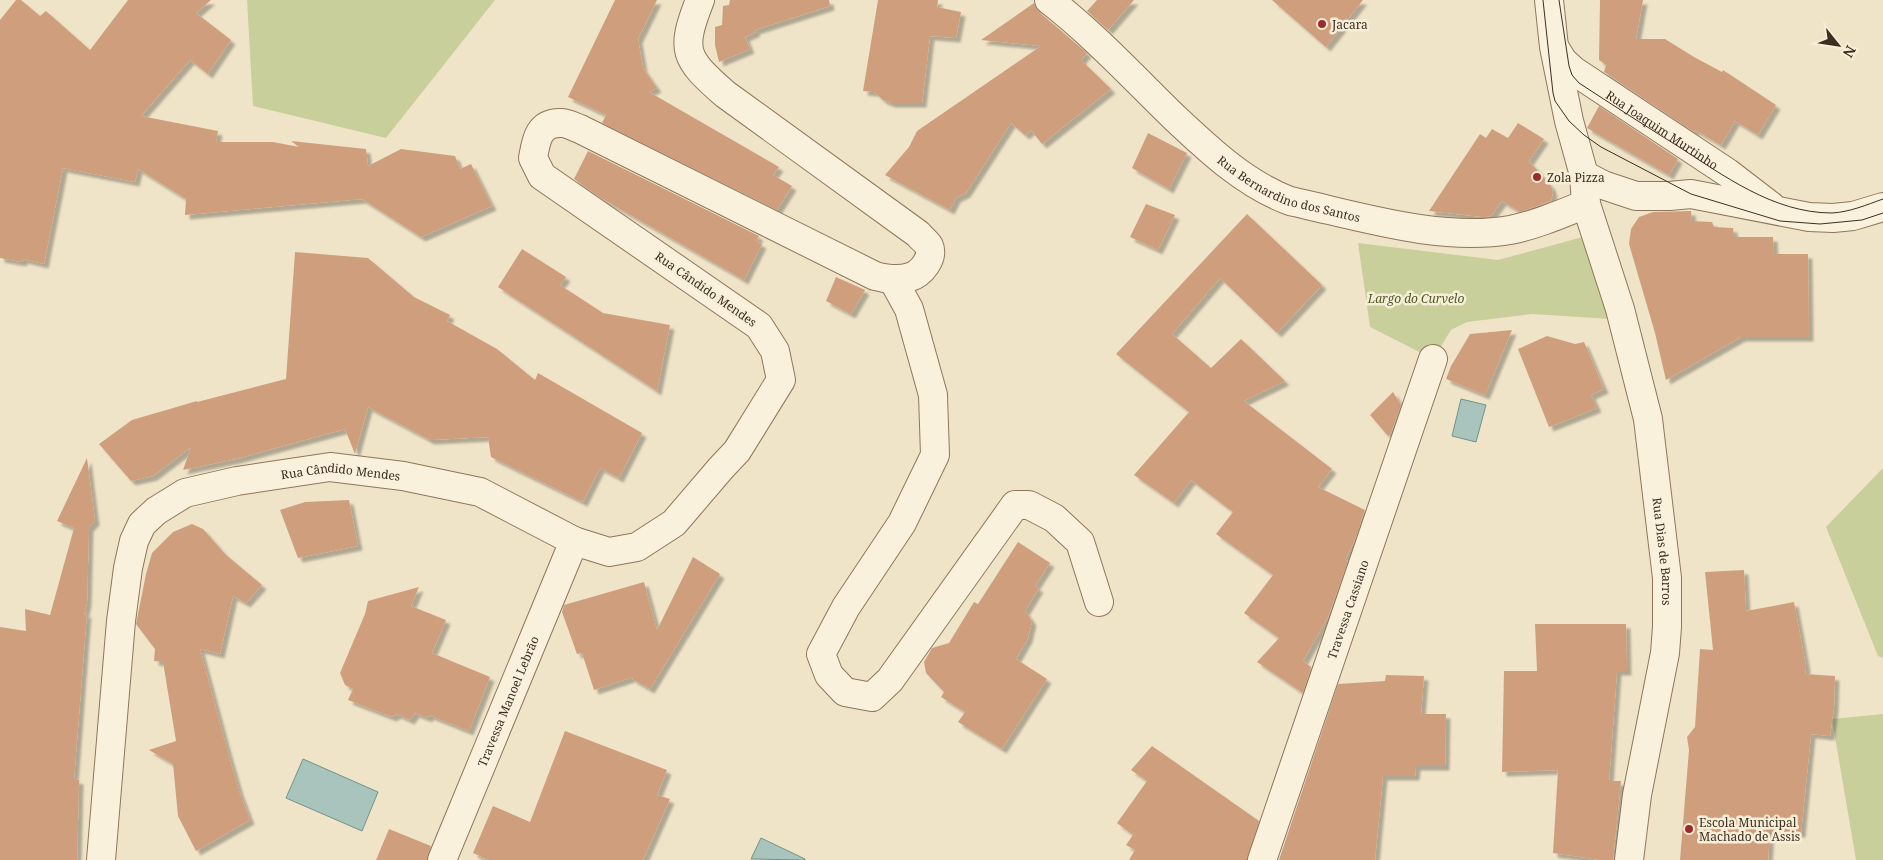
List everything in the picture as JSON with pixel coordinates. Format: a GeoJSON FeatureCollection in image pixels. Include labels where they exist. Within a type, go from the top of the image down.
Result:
{"type":"FeatureCollection","features":[{"type":"Feature","properties":{"kind":"street"},"geometry":{"type":"LineString","coordinates":[[700,0],[687,40],[691,58],[706,77],[725,94],[918,234],[929,246],[930,257],[924,267],[912,277],[892,280],[909,309],[933,395],[936,456],[902,523],[846,607],[821,654],[829,675],[845,692],[872,697],[890,680],[1015,505],[1029,505],[1054,518],[1080,542],[1099,602]]}},
{"type":"Feature","properties":{"kind":"street","name":"Rua Bernardino dos Santos"},"geometry":{"type":"LineString","coordinates":[[1049,0],[1084,28],[1203,145],[1247,180],[1290,201],[1440,232],[1476,233],[1509,230],[1537,223],[1586,204]]}},
{"type":"Feature","properties":{"kind":"street","name":"Rua Dias de Barros"},"geometry":{"type":"LineString","coordinates":[[1549,0],[1554,47],[1569,121],[1584,175],[1586,204],[1620,309],[1648,419],[1667,578],[1665,653],[1637,796],[1629,860]]}},
{"type":"Feature","properties":{"kind":"street","name":"Rua Joaquim Murtinho"},"geometry":{"type":"LineString","coordinates":[[1554,47],[1563,61],[1574,71],[1728,173],[1776,210]]}},
{"type":"Feature","properties":{"kind":"street","name":"Rua Cândido Mendes"},"geometry":{"type":"LineString","coordinates":[[101,860],[121,621],[128,568],[134,542],[142,524],[156,511],[185,493],[237,481],[330,467],[403,476],[480,492],[574,541],[609,552],[637,547],[674,523],[737,451],[781,380],[775,350],[759,326],[542,176],[533,158],[539,132],[546,126],[560,122],[580,129],[875,276],[892,280]]}},
{"type":"Feature","properties":{"kind":"street","name":"Rua Joaquim Murtinho"},"geometry":{"type":"LineString","coordinates":[[1584,175],[1603,185],[1636,196],[1691,194],[1794,215],[1833,218],[1853,216],[1883,207]]}},
{"type":"Feature","properties":{"kind":"street","name":"Travessa Cassiano"},"geometry":{"type":"LineString","coordinates":[[1262,860],[1433,359]]}},
{"type":"Feature","properties":{"kind":"street","name":"Travessa Manoel Lebrão"},"geometry":{"type":"LineString","coordinates":[[442,860],[574,541]]}},
{"type":"Feature","properties":{"kind":"green space"},"geometry":{"type":"Polygon","coordinates":[[[247,0],[495,0],[386,138],[253,106],[247,0]]]}},
{"type":"Feature","properties":{"kind":"green space","name":"Largo do Curvelo"},"geometry":{"type":"Polygon","coordinates":[[[1590,235],[1610,319],[1532,314],[1467,322],[1451,330],[1433,359],[1370,327],[1358,243],[1498,260],[1590,235]]]}},
{"type":"Feature","properties":{"kind":"green space"},"geometry":{"type":"Polygon","coordinates":[[[1883,468],[1883,658],[1878,656],[1826,527],[1883,468]]]}},
{"type":"Feature","properties":{"kind":"green space"},"geometry":{"type":"Polygon","coordinates":[[[1883,714],[1883,860],[1856,860],[1832,719],[1883,714]]]}},
{"type":"Feature","properties":{"kind":"water"},"geometry":{"type":"Polygon","coordinates":[[[1461,399],[1486,405],[1476,442],[1452,436],[1461,399]]]}},
{"type":"Feature","properties":{"kind":"water"},"geometry":{"type":"Polygon","coordinates":[[[303,759],[378,792],[362,831],[286,798],[303,759]]]}},
{"type":"Feature","properties":{"kind":"water"},"geometry":{"type":"Polygon","coordinates":[[[761,838],[805,859],[805,860],[751,859],[761,838]]]}},
{"type":"Feature","properties":{"kind":"building"},"geometry":{"type":"Polygon","coordinates":[[[16,0],[21,0],[40,16],[46,11],[90,50],[128,0],[211,0],[196,13],[231,40],[208,74],[190,60],[141,116],[218,131],[216,142],[273,142],[299,147],[291,141],[366,149],[368,166],[401,149],[455,156],[460,169],[471,164],[492,206],[421,237],[362,199],[185,215],[186,199],[138,169],[135,182],[63,168],[44,264],[23,259],[22,262],[0,258],[0,20],[16,0]]]}},
{"type":"Feature","properties":{"kind":"building"},"geometry":{"type":"Polygon","coordinates":[[[615,0],[657,0],[638,39],[643,68],[657,88],[649,92],[779,167],[773,175],[792,186],[777,210],[602,123],[606,115],[568,97],[615,0]]]}},
{"type":"Feature","properties":{"kind":"building"},"geometry":{"type":"Polygon","coordinates":[[[730,0],[829,0],[830,6],[755,30],[756,32],[745,37],[750,49],[719,62],[715,45],[715,27],[722,25],[723,6],[729,5],[730,0]]]}},
{"type":"Feature","properties":{"kind":"building"},"geometry":{"type":"Polygon","coordinates":[[[878,0],[938,0],[937,7],[961,12],[956,38],[930,36],[922,103],[891,103],[883,100],[874,92],[863,91],[878,0]]]}},
{"type":"Feature","properties":{"kind":"building"},"geometry":{"type":"Polygon","coordinates":[[[1097,0],[1134,0],[1108,30],[1087,11],[1097,0]]]}},
{"type":"Feature","properties":{"kind":"building","name":"Jacara"},"geometry":{"type":"Polygon","coordinates":[[[1272,0],[1363,0],[1326,47],[1272,0]]]}},
{"type":"Feature","properties":{"kind":"building"},"geometry":{"type":"Polygon","coordinates":[[[1600,0],[1643,0],[1636,39],[1665,39],[1722,72],[1723,70],[1776,105],[1758,135],[1735,121],[1721,145],[1695,130],[1694,132],[1604,72],[1606,65],[1599,60],[1600,0]]]}},
{"type":"Feature","properties":{"kind":"building"},"geometry":{"type":"Polygon","coordinates":[[[1034,3],[1039,12],[1087,53],[1081,60],[1111,89],[1042,144],[1031,130],[1025,135],[1011,123],[966,193],[956,198],[950,210],[885,175],[909,147],[917,131],[1041,46],[981,40],[1034,3]]]}},
{"type":"Feature","properties":{"kind":"building"},"geometry":{"type":"Polygon","coordinates":[[[1599,106],[1678,159],[1669,175],[1587,128],[1599,106]]]}},
{"type":"Feature","properties":{"kind":"building"},"geometry":{"type":"Polygon","coordinates":[[[1518,123],[1544,139],[1529,161],[1551,186],[1553,192],[1551,201],[1520,212],[1502,201],[1491,216],[1483,217],[1429,211],[1480,134],[1486,138],[1492,129],[1508,138],[1518,123]]]}},
{"type":"Feature","properties":{"kind":"building"},"geometry":{"type":"Polygon","coordinates":[[[1148,133],[1187,153],[1169,189],[1132,168],[1148,133]]]}},
{"type":"Feature","properties":{"kind":"building"},"geometry":{"type":"Polygon","coordinates":[[[588,151],[759,236],[756,241],[762,244],[744,280],[601,198],[574,179],[588,151]]]}},
{"type":"Feature","properties":{"kind":"building"},"geometry":{"type":"Polygon","coordinates":[[[1146,204],[1175,215],[1158,250],[1130,237],[1146,204]]]}},
{"type":"Feature","properties":{"kind":"building"},"geometry":{"type":"Polygon","coordinates":[[[1691,211],[1692,221],[1712,222],[1714,227],[1733,228],[1734,237],[1773,237],[1774,254],[1808,254],[1809,337],[1741,337],[1666,380],[1655,333],[1629,244],[1631,229],[1639,217],[1653,212],[1691,211]]]}},
{"type":"Feature","properties":{"kind":"building"},"geometry":{"type":"Polygon","coordinates":[[[1247,214],[1322,285],[1277,333],[1220,278],[1172,334],[1211,368],[1241,339],[1285,381],[1244,401],[1332,469],[1318,487],[1365,510],[1355,540],[1345,560],[1348,561],[1328,617],[1303,661],[1311,667],[1303,693],[1257,662],[1279,638],[1244,613],[1273,575],[1216,534],[1233,512],[1191,480],[1174,503],[1134,475],[1189,412],[1116,354],[1247,214]]]}},
{"type":"Feature","properties":{"kind":"building"},"geometry":{"type":"Polygon","coordinates":[[[522,249],[566,277],[560,285],[603,313],[670,325],[657,391],[498,287],[522,249]]]}},
{"type":"Feature","properties":{"kind":"building"},"geometry":{"type":"Polygon","coordinates":[[[295,252],[368,258],[414,297],[450,315],[447,321],[497,349],[535,380],[538,373],[642,433],[619,478],[600,468],[583,502],[491,457],[488,437],[430,440],[368,407],[355,454],[345,429],[236,459],[183,470],[191,447],[153,476],[131,481],[99,444],[132,420],[197,401],[286,379],[295,252]]]}},
{"type":"Feature","properties":{"kind":"building"},"geometry":{"type":"Polygon","coordinates":[[[836,277],[865,290],[851,314],[826,301],[836,277]]]}},
{"type":"Feature","properties":{"kind":"building"},"geometry":{"type":"Polygon","coordinates":[[[1512,330],[1485,395],[1446,379],[1451,366],[1470,334],[1512,330]]]}},
{"type":"Feature","properties":{"kind":"building"},"geometry":{"type":"Polygon","coordinates":[[[1547,336],[1575,344],[1584,342],[1604,389],[1591,395],[1597,408],[1549,427],[1518,349],[1547,336]]]}},
{"type":"Feature","properties":{"kind":"building"},"geometry":{"type":"Polygon","coordinates":[[[1393,392],[1401,405],[1391,433],[1388,436],[1370,415],[1393,392]]]}},
{"type":"Feature","properties":{"kind":"building"},"geometry":{"type":"Polygon","coordinates":[[[87,458],[95,521],[89,527],[87,602],[84,615],[87,612],[74,779],[79,780],[77,860],[0,860],[0,627],[26,631],[25,609],[50,615],[74,528],[57,521],[87,458]]]}},
{"type":"Feature","properties":{"kind":"building"},"geometry":{"type":"Polygon","coordinates":[[[349,500],[358,546],[298,558],[280,510],[305,502],[349,500]]]}},
{"type":"Feature","properties":{"kind":"building"},"geometry":{"type":"Polygon","coordinates":[[[192,524],[203,529],[225,554],[262,585],[246,603],[233,596],[220,654],[200,649],[239,791],[250,820],[196,851],[178,816],[173,764],[149,750],[176,741],[163,662],[154,661],[155,649],[136,624],[152,553],[173,532],[192,524]]]}},
{"type":"Feature","properties":{"kind":"building"},"geometry":{"type":"Polygon","coordinates":[[[1018,542],[1050,563],[1035,586],[1039,588],[1025,611],[1032,621],[1028,638],[1016,659],[1047,679],[1002,749],[958,722],[965,712],[941,697],[944,692],[926,673],[924,662],[932,648],[949,643],[974,602],[978,604],[1018,542]]]}},
{"type":"Feature","properties":{"kind":"building"},"geometry":{"type":"Polygon","coordinates":[[[693,557],[720,574],[650,689],[632,679],[633,677],[594,690],[582,653],[577,654],[562,612],[564,605],[644,582],[657,630],[693,557]]]}},
{"type":"Feature","properties":{"kind":"building"},"geometry":{"type":"Polygon","coordinates":[[[1744,570],[1746,611],[1794,602],[1806,667],[1805,674],[1835,676],[1834,707],[1830,736],[1811,734],[1801,833],[1770,832],[1768,860],[1680,860],[1689,750],[1687,737],[1695,727],[1700,649],[1713,650],[1705,572],[1744,570]]]}},
{"type":"Feature","properties":{"kind":"building"},"geometry":{"type":"Polygon","coordinates":[[[419,587],[411,606],[446,620],[432,653],[490,677],[469,731],[429,715],[428,718],[415,713],[410,720],[397,714],[392,717],[348,700],[353,689],[345,685],[340,673],[365,614],[368,601],[419,587]]]}},
{"type":"Feature","properties":{"kind":"building"},"geometry":{"type":"Polygon","coordinates":[[[1535,624],[1626,624],[1627,671],[1617,671],[1609,781],[1621,781],[1613,860],[1553,853],[1558,770],[1502,772],[1504,671],[1537,671],[1535,624]]]}},
{"type":"Feature","properties":{"kind":"building"},"geometry":{"type":"Polygon","coordinates":[[[1386,675],[1424,676],[1421,714],[1446,714],[1445,766],[1416,766],[1415,776],[1383,776],[1375,860],[1279,860],[1338,684],[1385,681],[1386,675]]]}},
{"type":"Feature","properties":{"kind":"building"},"geometry":{"type":"Polygon","coordinates":[[[565,731],[667,770],[657,795],[670,799],[643,860],[489,860],[473,853],[493,806],[530,822],[565,731]]]}},
{"type":"Feature","properties":{"kind":"building"},"geometry":{"type":"Polygon","coordinates":[[[1152,746],[1259,821],[1247,860],[1129,860],[1135,850],[1126,845],[1133,835],[1117,823],[1147,781],[1131,770],[1152,746]]]}},
{"type":"Feature","properties":{"kind":"building"},"geometry":{"type":"Polygon","coordinates":[[[389,829],[431,846],[427,860],[376,860],[389,829]]]}},
{"type":"Feature","properties":{"kind":"tram line"},"geometry":{"type":"LineString","coordinates":[[1543,0],[1555,101],[1569,121],[1601,147],[1691,194],[1780,221],[1820,224],[1862,220],[1883,213]]}},
{"type":"Feature","properties":{"kind":"tram line"},"geometry":{"type":"LineString","coordinates":[[1559,0],[1569,66],[1572,75],[1579,83],[1730,180],[1789,207],[1810,211],[1839,212],[1858,208],[1883,199]]}},
{"type":"Feature","properties":{"kind":"place","name":"Jacara"},"geometry":{"type":"Point","coordinates":[1322,24]}},
{"type":"Feature","properties":{"kind":"place","name":"Zola Pizza"},"geometry":{"type":"Point","coordinates":[1537,177]}},
{"type":"Feature","properties":{"kind":"place","name":"Escola Municipal Machado de Assis"},"geometry":{"type":"Point","coordinates":[1689,829]}}]}
